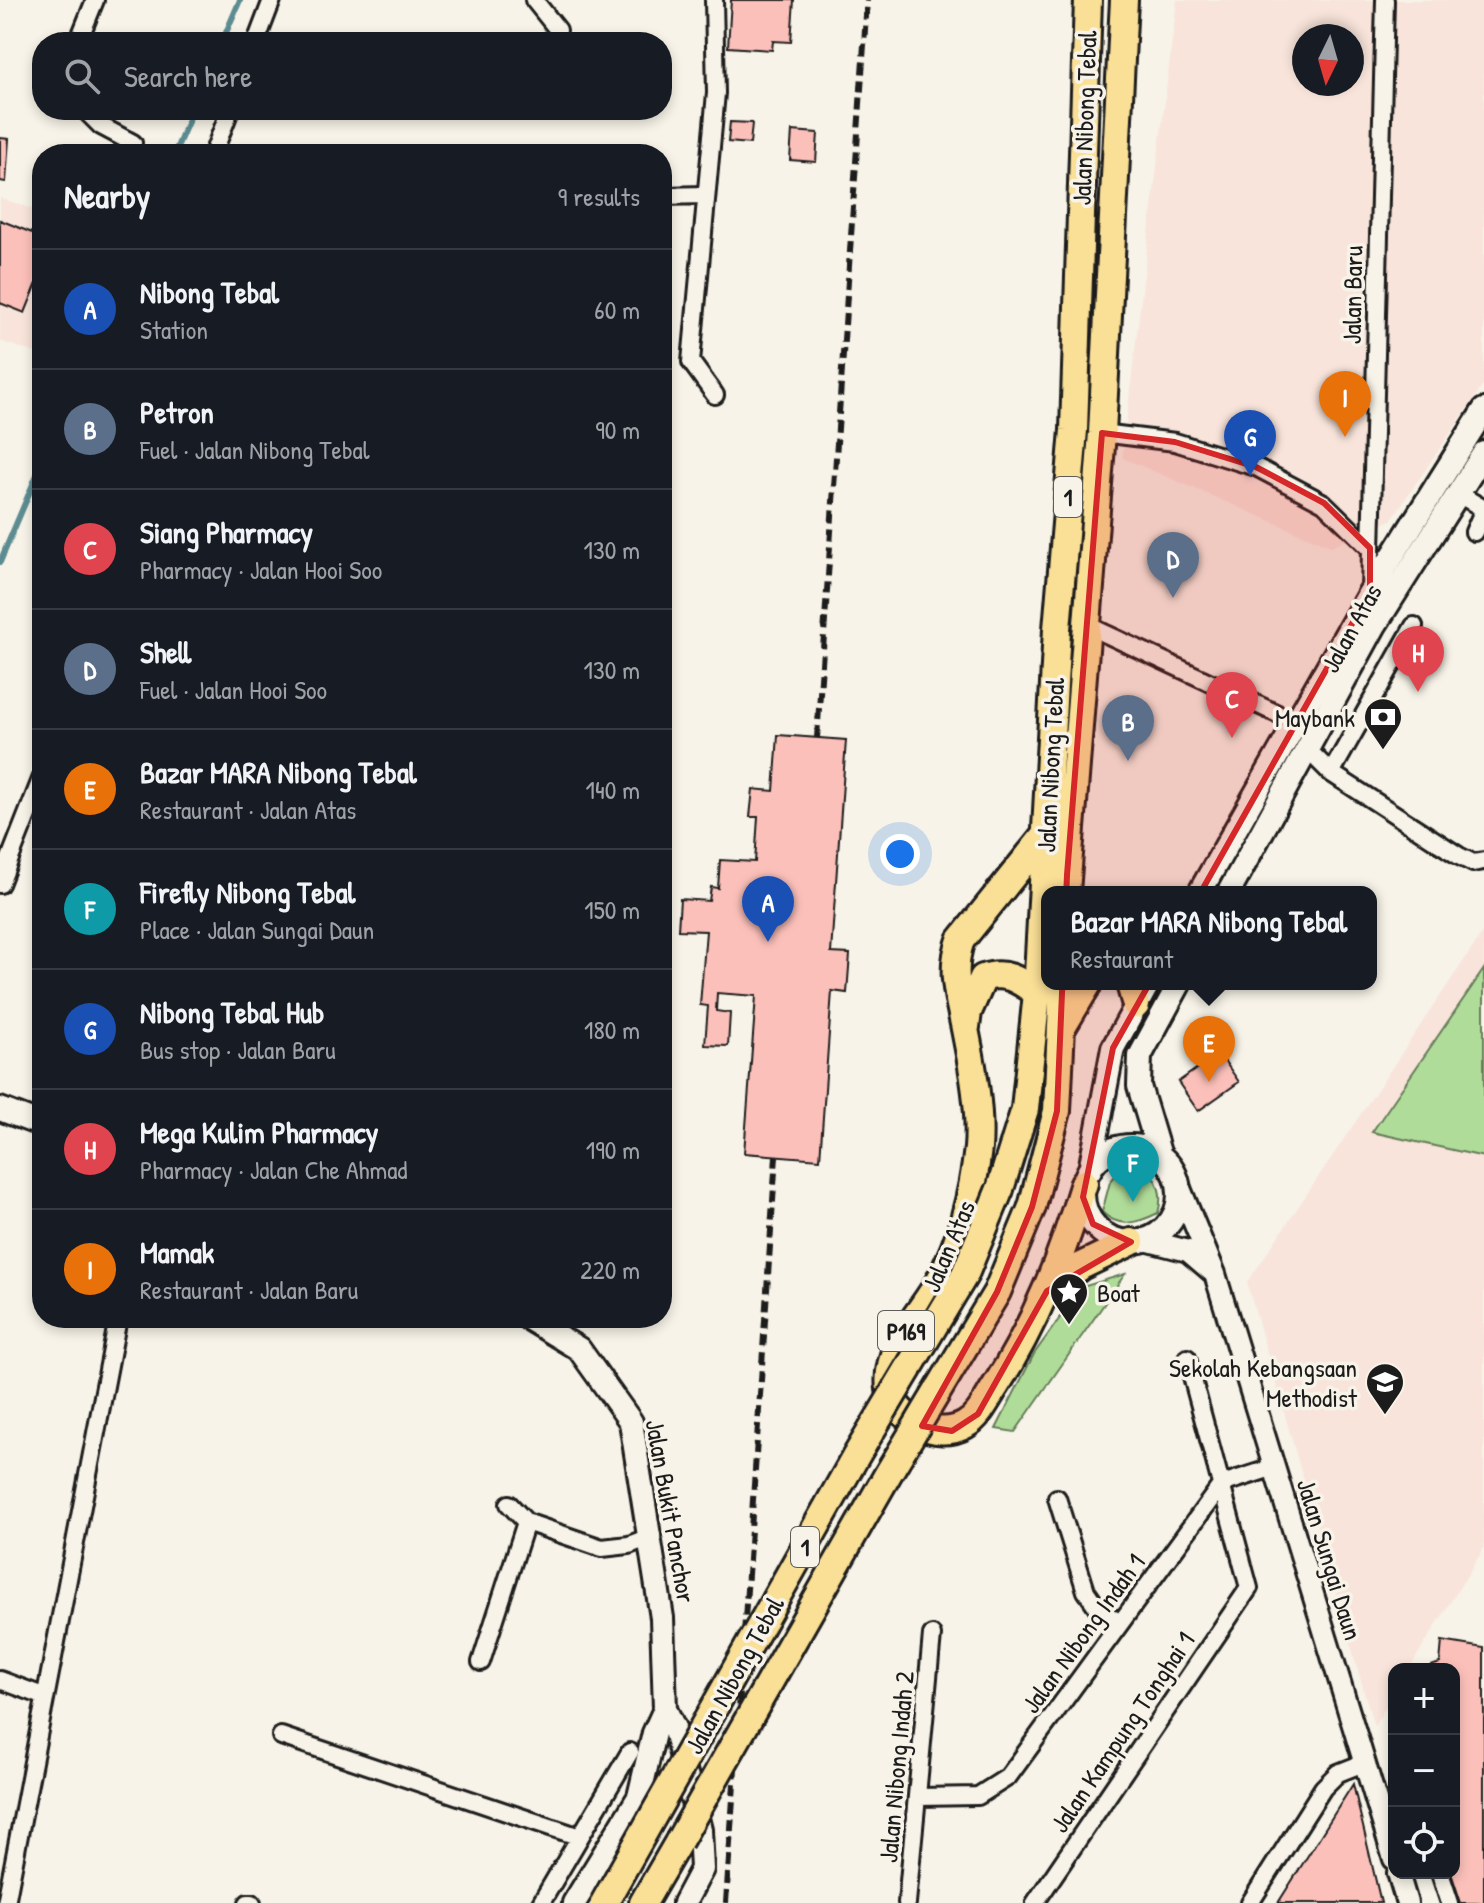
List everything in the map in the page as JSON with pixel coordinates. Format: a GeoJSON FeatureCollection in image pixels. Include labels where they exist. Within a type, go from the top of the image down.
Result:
{"type":"FeatureCollection","features":[{"type":"Feature","properties":{"kind":"highway","name":"Jalan Nibong Tebal"},"geometry":{"type":"LineString","coordinates":[[1044,886],[1057,629],[1074,430],[1088,0]]}},
{"type":"Feature","properties":{"kind":"highway","name":"Jalan Nibong Tebal"},"geometry":{"type":"LineString","coordinates":[[1068,886],[1102,433],[1124,0]]}},
{"type":"Feature","properties":{"kind":"highway","name":"P169"},"geometry":{"type":"LineString","coordinates":[[966,1032],[956,1000],[955,956],[961,940],[1047,833]]}},
{"type":"Feature","properties":{"kind":"highway","name":"Jalan Nibong Tebal"},"geometry":{"type":"LineString","coordinates":[[604,1903],[856,1456],[965,1274],[1000,1189],[1025,1109],[1041,929]]}},
{"type":"Feature","properties":{"kind":"highway"},"geometry":{"type":"LineString","coordinates":[[966,1032],[968,1012],[983,978],[997,973],[1008,976],[1037,993]]}},
{"type":"Feature","properties":{"kind":"highway","name":"Jalan Nibong Tebal"},"geometry":{"type":"LineString","coordinates":[[643,1903],[888,1474],[997,1292],[1032,1207],[1057,1111],[1063,990]]}},
{"type":"Feature","properties":{"kind":"highway"},"geometry":{"type":"LineString","coordinates":[[1061,1029],[1084,990]]}},
{"type":"Feature","properties":{"kind":"highway","name":"Jalan Atas"},"geometry":{"type":"LineString","coordinates":[[966,1032],[978,1145],[970,1201],[942,1276],[893,1357],[890,1392],[900,1412],[922,1426],[940,1431],[966,1425],[978,1414],[1023,1343],[1047,1291],[1087,1177]]}},
{"type":"Feature","properties":{"kind":"highway","name":"Jalan Atas"},"geometry":{"type":"LineString","coordinates":[[1047,1291],[1081,1266],[1138,1241]]}},
{"type":"Feature","properties":{"kind":"main road","name":"Jalan Atas"},"geometry":{"type":"LineString","coordinates":[[1203,886],[1370,592],[1484,410]]}},
{"type":"Feature","properties":{"kind":"main road","name":"Jalan Atas"},"geometry":{"type":"LineString","coordinates":[[1232,886],[1375,625],[1484,453]]}},
{"type":"Feature","properties":{"kind":"main road"},"geometry":{"type":"LineString","coordinates":[[1160,1156],[1129,1146],[1100,1158],[1087,1177],[1083,1197],[1093,1224],[1104,1234],[1138,1241],[1170,1223],[1179,1196],[1177,1181],[1160,1156],[1139,1086],[1140,1056],[1176,990]]}},
{"type":"Feature","properties":{"kind":"main road","name":"Jalan Atas"},"geometry":{"type":"LineString","coordinates":[[1087,1177],[1113,1048],[1138,991]]}},
{"type":"Feature","properties":{"kind":"main road"},"geometry":{"type":"LineString","coordinates":[[0,1109],[32,1121]]}},
{"type":"Feature","properties":{"kind":"main road","name":"Jalan Bukit Panchor"},"geometry":{"type":"LineString","coordinates":[[544,1328],[579,1349],[622,1404],[631,1422],[652,1536],[662,1618],[665,1709],[675,1730],[697,1806],[702,1869],[684,1903]]}},
{"type":"Feature","properties":{"kind":"main road","name":"Jalan Bukit Panchor"},"geometry":{"type":"LineString","coordinates":[[574,1903],[639,1797],[654,1733],[665,1709]]}},
{"type":"Feature","properties":{"kind":"main road"},"geometry":{"type":"LineString","coordinates":[[639,1797],[669,1792],[697,1806]]}},
{"type":"Feature","properties":{"kind":"street"},"geometry":{"type":"LineString","coordinates":[[82,32],[95,0]]}},
{"type":"Feature","properties":{"kind":"street"},"geometry":{"type":"LineString","coordinates":[[260,32],[272,0]]}},
{"type":"Feature","properties":{"kind":"street"},"geometry":{"type":"LineString","coordinates":[[534,0],[558,30]]}},
{"type":"Feature","properties":{"kind":"street"},"geometry":{"type":"LineString","coordinates":[[714,0],[716,93],[691,362],[715,395]]}},
{"type":"Feature","properties":{"kind":"street","name":"Jalan Baru"},"geometry":{"type":"LineString","coordinates":[[1370,592],[1385,0]]}},
{"type":"Feature","properties":{"kind":"street"},"geometry":{"type":"LineString","coordinates":[[95,120],[133,143]]}},
{"type":"Feature","properties":{"kind":"street"},"geometry":{"type":"LineString","coordinates":[[217,144],[226,120]]}},
{"type":"Feature","properties":{"kind":"street"},"geometry":{"type":"LineString","coordinates":[[672,196],[705,195]]}},
{"type":"Feature","properties":{"kind":"street"},"geometry":{"type":"LineString","coordinates":[[1102,433],[1175,442],[1256,467],[1324,503],[1370,548]]}},
{"type":"Feature","properties":{"kind":"street"},"geometry":{"type":"LineString","coordinates":[[1457,493],[1484,509],[1474,532]]}},
{"type":"Feature","properties":{"kind":"street"},"geometry":{"type":"LineString","coordinates":[[1089,626],[1297,723]]}},
{"type":"Feature","properties":{"kind":"street"},"geometry":{"type":"LineString","coordinates":[[1331,773],[1414,626]]}},
{"type":"Feature","properties":{"kind":"street"},"geometry":{"type":"LineString","coordinates":[[1307,749],[1331,773],[1459,856],[1473,863],[1484,861]]}},
{"type":"Feature","properties":{"kind":"street"},"geometry":{"type":"LineString","coordinates":[[0,884],[32,802]]}},
{"type":"Feature","properties":{"kind":"street","name":"Jalan Sungai Daun"},"geometry":{"type":"LineString","coordinates":[[1177,1181],[1215,1274],[1388,1838]]}},
{"type":"Feature","properties":{"kind":"street"},"geometry":{"type":"LineString","coordinates":[[1138,1241],[1188,1251],[1215,1274]]}},
{"type":"Feature","properties":{"kind":"street"},"geometry":{"type":"LineString","coordinates":[[6,1903],[6,1861],[43,1696],[116,1328]]}},
{"type":"Feature","properties":{"kind":"street"},"geometry":{"type":"LineString","coordinates":[[1187,1358],[1222,1484],[1275,1467]]}},
{"type":"Feature","properties":{"kind":"street","name":"Jalan Kampung Tonghai 1"},"geometry":{"type":"LineString","coordinates":[[1035,1903],[1249,1588],[1222,1484]]}},
{"type":"Feature","properties":{"kind":"street","name":"Jalan Nibong Indah 1"},"geometry":{"type":"LineString","coordinates":[[918,1797],[978,1796],[1008,1777],[1222,1484]]}},
{"type":"Feature","properties":{"kind":"street"},"geometry":{"type":"LineString","coordinates":[[1057,1498],[1086,1591],[1097,1607],[1119,1623]]}},
{"type":"Feature","properties":{"kind":"street"},"geometry":{"type":"LineString","coordinates":[[509,1504],[526,1522],[602,1548],[629,1545],[652,1536]]}},
{"type":"Feature","properties":{"kind":"street"},"geometry":{"type":"LineString","coordinates":[[481,1662],[526,1522]]}},
{"type":"Feature","properties":{"kind":"street","name":"Jalan Nibong Indah 2"},"geometry":{"type":"LineString","coordinates":[[907,1903],[932,1635]]}},
{"type":"Feature","properties":{"kind":"street"},"geometry":{"type":"LineString","coordinates":[[0,1680],[43,1696]]}},
{"type":"Feature","properties":{"kind":"street"},"geometry":{"type":"LineString","coordinates":[[281,1736],[580,1837]]}},
{"type":"Feature","properties":{"kind":"street"},"geometry":{"type":"LineString","coordinates":[[541,1903],[630,1752]]}},
{"type":"Feature","properties":{"kind":"street"},"geometry":{"type":"LineString","coordinates":[[1250,1903],[1323,1788],[1338,1773],[1366,1762]]}},
{"type":"Feature","properties":{"kind":"street"},"geometry":{"type":"LineString","coordinates":[[1400,1879],[1407,1903]]}},
{"type":"Feature","properties":{"kind":"street"},"geometry":{"type":"LineString","coordinates":[[1442,1879],[1450,1903]]}},
{"type":"Feature","properties":{"kind":"highlighted area"},"geometry":{"type":"Polygon","coordinates":[[[1102,433],[1175,442],[1256,467],[1324,503],[1370,548],[1370,592],[1113,1048],[1083,1197],[1093,1224],[1131,1242],[1047,1291],[978,1414],[952,1431],[922,1426],[997,1292],[1032,1207],[1057,1111],[1067,875],[1102,433]]]}},
{"type":"Feature","properties":{"kind":"shaded area"},"geometry":{"type":"Polygon","coordinates":[[[1177,0],[1484,0],[1484,384],[1391,520],[1332,547],[1122,458],[1177,0]]]}},
{"type":"Feature","properties":{"kind":"shaded area"},"geometry":{"type":"Polygon","coordinates":[[[0,198],[32,209],[32,352],[0,341],[0,198]]]}},
{"type":"Feature","properties":{"kind":"shaded area","name":"Sekolah Kebangsaan Methodist"},"geometry":{"type":"Polygon","coordinates":[[[1484,931],[1484,1548],[1413,1663],[1388,1663],[1388,1704],[1374,1726],[1247,1283],[1484,931]]]}},
{"type":"Feature","properties":{"kind":"green space"},"geometry":{"type":"Polygon","coordinates":[[[1484,969],[1484,1157],[1372,1132],[1484,969]]]}},
{"type":"Feature","properties":{"kind":"green space"},"geometry":{"type":"Polygon","coordinates":[[[1130,1158],[1145,1168],[1155,1180],[1160,1204],[1158,1213],[1129,1223],[1115,1221],[1102,1212],[1110,1182],[1130,1158]]]}},
{"type":"Feature","properties":{"kind":"green space"},"geometry":{"type":"Polygon","coordinates":[[[1125,1274],[1015,1432],[996,1429],[1034,1354],[1082,1287],[1125,1274]]]}},
{"type":"Feature","properties":{"kind":"building"},"geometry":{"type":"Polygon","coordinates":[[[731,0],[794,0],[791,42],[773,41],[772,50],[728,47],[731,0]]]}},
{"type":"Feature","properties":{"kind":"building"},"geometry":{"type":"Polygon","coordinates":[[[730,122],[752,123],[750,144],[728,142],[730,122]]]}},
{"type":"Feature","properties":{"kind":"building"},"geometry":{"type":"Polygon","coordinates":[[[792,131],[818,133],[816,162],[790,160],[792,131]]]}},
{"type":"Feature","properties":{"kind":"building"},"geometry":{"type":"Polygon","coordinates":[[[0,138],[9,139],[6,182],[0,181],[0,138]]]}},
{"type":"Feature","properties":{"kind":"building"},"geometry":{"type":"Polygon","coordinates":[[[0,220],[32,233],[32,296],[25,313],[0,303],[0,220]]]}},
{"type":"Feature","properties":{"kind":"building"},"geometry":{"type":"Polygon","coordinates":[[[778,735],[846,740],[831,953],[850,954],[847,993],[832,991],[820,1159],[744,1153],[756,996],[717,993],[716,1011],[730,1013],[728,1046],[705,1045],[708,1006],[700,1005],[706,931],[678,930],[680,899],[709,901],[711,887],[718,888],[720,860],[755,862],[758,817],[750,817],[753,789],[774,791],[778,735]]]}},
{"type":"Feature","properties":{"kind":"building"},"geometry":{"type":"Polygon","coordinates":[[[1219,1053],[1239,1082],[1198,1111],[1178,1082],[1219,1053]]]}},
{"type":"Feature","properties":{"kind":"building"},"geometry":{"type":"Polygon","coordinates":[[[1442,1641],[1484,1648],[1484,1903],[1461,1903],[1453,1879],[1460,1879],[1460,1663],[1440,1663],[1442,1641]]]}},
{"type":"Feature","properties":{"kind":"building"},"geometry":{"type":"Polygon","coordinates":[[[1353,1784],[1381,1903],[1278,1903],[1353,1784]]]}},
{"type":"Feature","properties":{"kind":"waterway"},"geometry":{"type":"LineString","coordinates":[[226,32],[240,0]]}},
{"type":"Feature","properties":{"kind":"waterway"},"geometry":{"type":"LineString","coordinates":[[178,144],[189,120]]}},
{"type":"Feature","properties":{"kind":"waterway"},"geometry":{"type":"LineString","coordinates":[[0,562],[32,487]]}},
{"type":"Feature","properties":{"kind":"railway"},"geometry":{"type":"LineString","coordinates":[[817,738],[867,0]]}},
{"type":"Feature","properties":{"kind":"railway"},"geometry":{"type":"LineString","coordinates":[[726,1903],[776,1156]]}},
{"type":"Feature","properties":{"kind":"place","name":"Mamak"},"geometry":{"type":"Point","coordinates":[1345,437]}},
{"type":"Feature","properties":{"kind":"place","name":"Nibong Tebal Hub"},"geometry":{"type":"Point","coordinates":[1250,476]}},
{"type":"Feature","properties":{"kind":"place","name":"Shell"},"geometry":{"type":"Point","coordinates":[1173,598]}},
{"type":"Feature","properties":{"kind":"place","name":"Mega Kulim Pharmacy"},"geometry":{"type":"Point","coordinates":[1418,692]}},
{"type":"Feature","properties":{"kind":"place","name":"Siang Pharmacy"},"geometry":{"type":"Point","coordinates":[1232,738]}},
{"type":"Feature","properties":{"kind":"place","name":"Maybank"},"geometry":{"type":"Point","coordinates":[1383,751]}},
{"type":"Feature","properties":{"kind":"place","name":"Petron"},"geometry":{"type":"Point","coordinates":[1128,761]}},
{"type":"Feature","properties":{"kind":"place","name":"Nibong Tebal"},"geometry":{"type":"Point","coordinates":[768,942]}},
{"type":"Feature","properties":{"kind":"place","name":"Bazar MARA Nibong Tebal"},"geometry":{"type":"Point","coordinates":[1209,1082]}},
{"type":"Feature","properties":{"kind":"place","name":"Firefly Nibong Tebal"},"geometry":{"type":"Point","coordinates":[1133,1202]}},
{"type":"Feature","properties":{"kind":"place","name":"Boat"},"geometry":{"type":"Point","coordinates":[1069,1326]}},
{"type":"Feature","properties":{"kind":"place","name":"Sekolah Kebangsaan Methodist"},"geometry":{"type":"Point","coordinates":[1385,1416]}}]}
